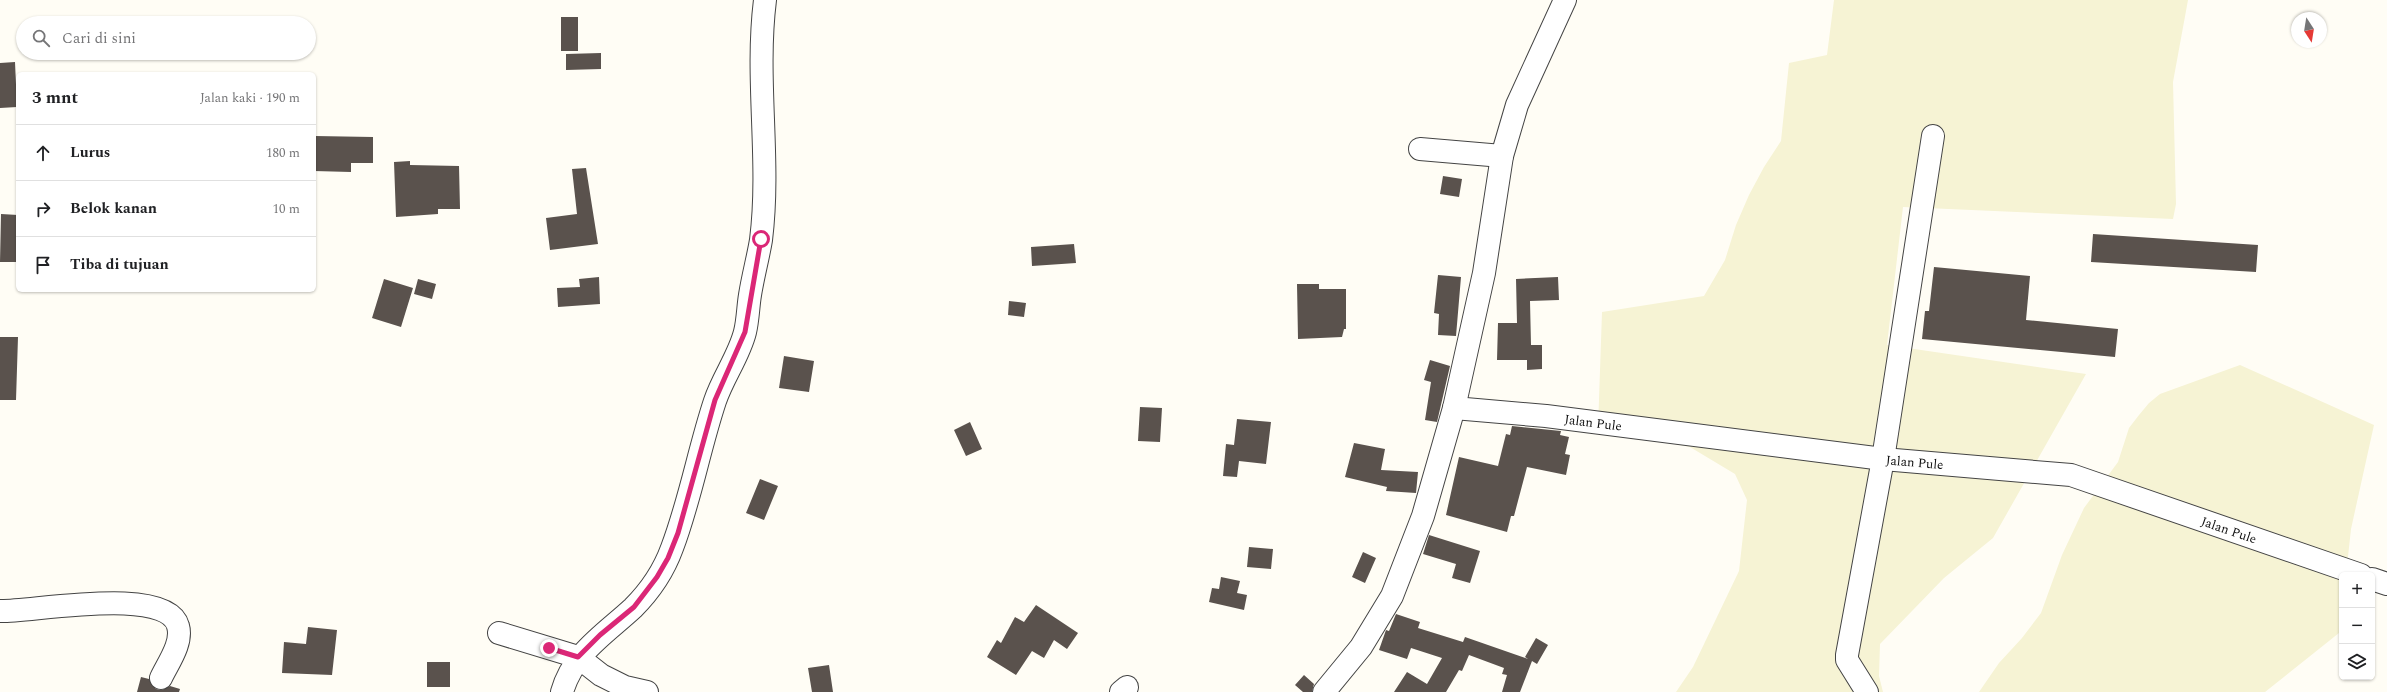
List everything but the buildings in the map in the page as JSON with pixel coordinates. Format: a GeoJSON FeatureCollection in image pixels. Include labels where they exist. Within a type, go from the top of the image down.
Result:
{"type":"FeatureCollection","features":[{"type":"Feature","properties":{"kind":"street"},"geometry":{"type":"LineString","coordinates":[[562,692],[578,657],[600,635],[634,607],[657,577],[668,558],[678,533],[715,400],[745,332],[761,239],[765,122],[760,79],[760,41],[764,0]]}},
{"type":"Feature","properties":{"kind":"street"},"geometry":{"type":"LineString","coordinates":[[1324,692],[1360,647],[1392,596],[1422,516],[1454,408],[1484,273],[1502,156],[1517,105],[1565,0]]}},
{"type":"Feature","properties":{"kind":"street"},"geometry":{"type":"LineString","coordinates":[[1866,689],[1847,660],[1850,630],[1883,459],[1933,136]]}},
{"type":"Feature","properties":{"kind":"street"},"geometry":{"type":"LineString","coordinates":[[1420,149],[1502,156]]}},
{"type":"Feature","properties":{"kind":"street","name":"Jalan Pule"},"geometry":{"type":"LineString","coordinates":[[1454,408],[1546,416],[1883,459],[2071,475],[2352,572]]}},
{"type":"Feature","properties":{"kind":"street"},"geometry":{"type":"LineString","coordinates":[[2375,580],[2387,584]]}},
{"type":"Feature","properties":{"kind":"street"},"geometry":{"type":"LineString","coordinates":[[0,611],[35,610],[93,602],[132,605],[166,612],[172,615],[178,627],[178,642],[161,678]]}},
{"type":"Feature","properties":{"kind":"street"},"geometry":{"type":"LineString","coordinates":[[499,633],[578,657],[601,675],[625,687],[648,692]]}},
{"type":"Feature","properties":{"kind":"shaded area"},"geometry":{"type":"Polygon","coordinates":[[[1834,0],[2188,0],[2173,82],[2176,204],[2173,219],[1903,207],[1887,345],[2086,374],[1993,538],[1944,578],[1880,644],[1879,676],[1883,692],[1676,692],[1693,667],[1739,571],[1747,500],[1735,474],[1690,447],[1598,429],[1602,312],[1704,296],[1725,260],[1736,225],[1749,195],[1764,167],[1781,141],[1789,63],[1827,55],[1834,0]]]}},
{"type":"Feature","properties":{"kind":"shaded area"},"geometry":{"type":"Polygon","coordinates":[[[2240,365],[2374,425],[2351,529],[2346,572],[2339,572],[2339,633],[2265,692],[1979,692],[1999,663],[2022,638],[2041,613],[2062,555],[2084,508],[2118,462],[2129,428],[2149,403],[2160,394],[2240,365]]]}},
{"type":"Feature","properties":{"kind":"route"},"geometry":{"type":"LineString","coordinates":[[549,648],[578,657],[600,635],[634,607],[657,577],[668,558],[678,533],[715,400],[745,332],[750,294],[761,239]]}}]}
